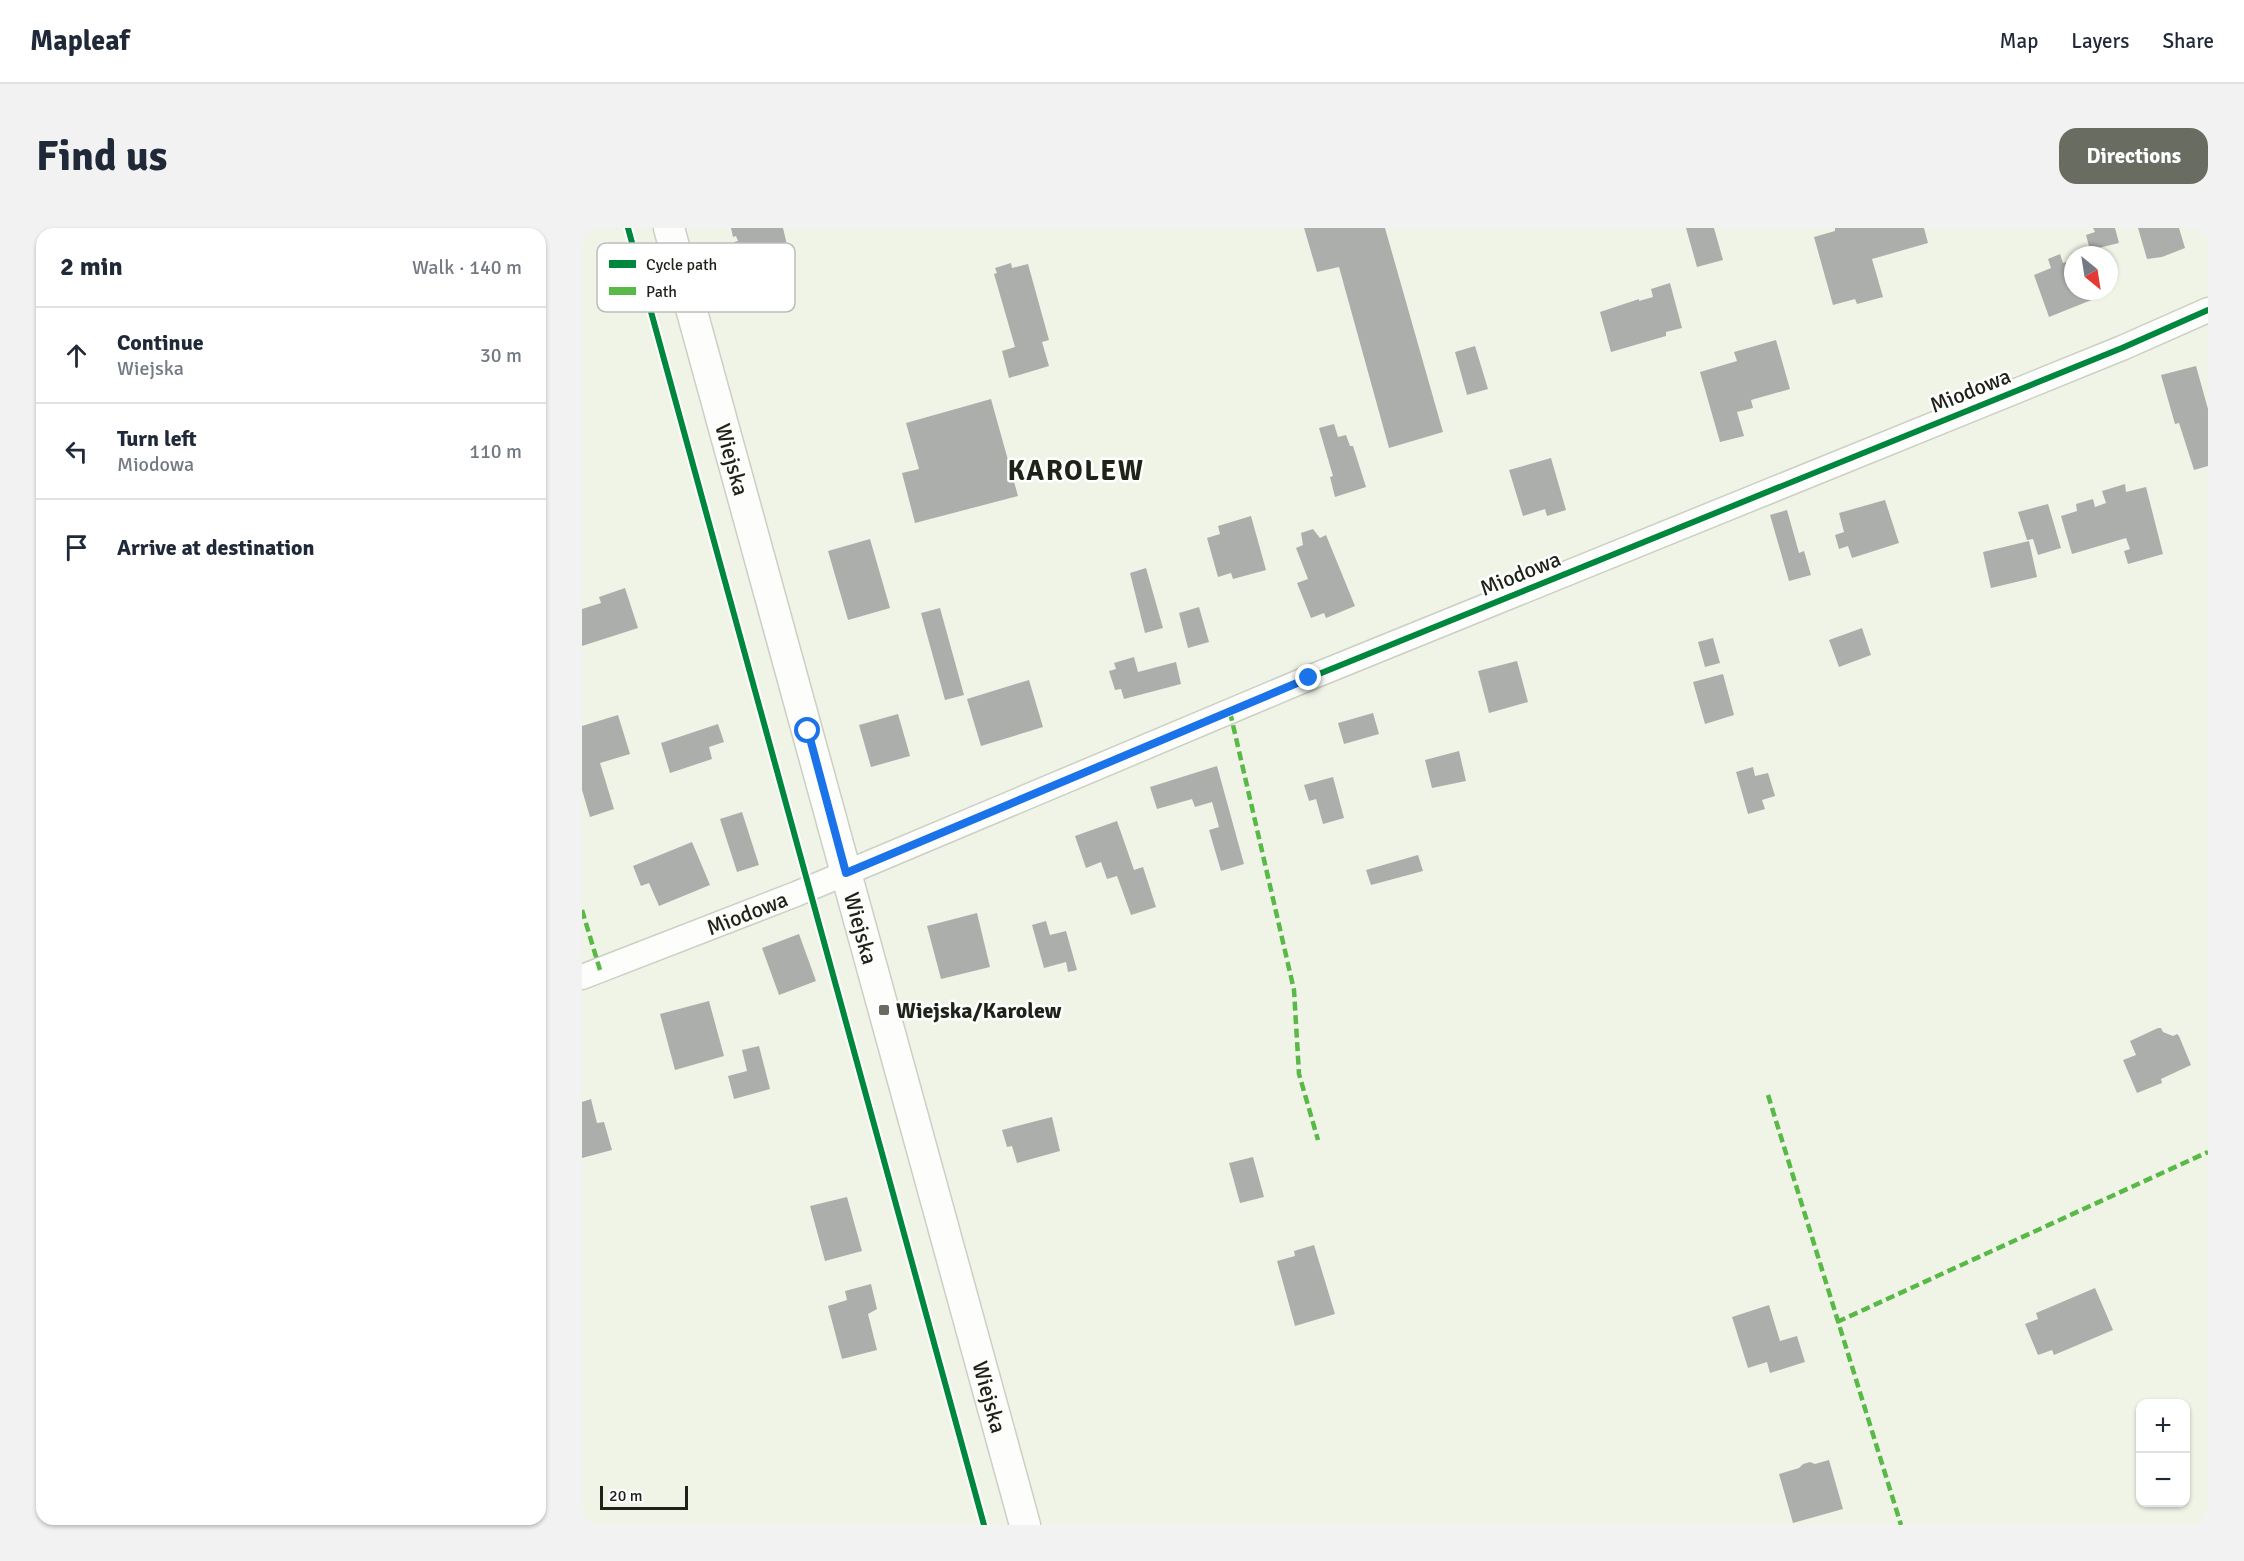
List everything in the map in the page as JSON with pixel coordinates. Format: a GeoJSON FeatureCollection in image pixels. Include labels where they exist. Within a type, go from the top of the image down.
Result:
{"type":"FeatureCollection","features":[{"type":"Feature","properties":{"kind":"street","name":"Wiejska"},"geometry":{"type":"LineString","coordinates":[[669,228],[673,243]]}},
{"type":"Feature","properties":{"kind":"street","name":"Miodowa"},"geometry":{"type":"LineString","coordinates":[[582,977],[846,873],[1309,678],[2111,353],[2208,310]]}},
{"type":"Feature","properties":{"kind":"street","name":"Wiejska"},"geometry":{"type":"LineString","coordinates":[[692,312],[1025,1525]]}},
{"type":"Feature","properties":{"kind":"building"},"geometry":{"type":"Polygon","coordinates":[[[731,228],[783,228],[787,243],[734,243],[738,241],[736,236],[733,237],[731,228]]]}},
{"type":"Feature","properties":{"kind":"building"},"geometry":{"type":"Polygon","coordinates":[[[1304,228],[1385,228],[1443,432],[1389,448],[1339,267],[1317,272],[1304,228]]]}},
{"type":"Feature","properties":{"kind":"building"},"geometry":{"type":"Polygon","coordinates":[[[1686,228],[1714,228],[1723,260],[1697,267],[1686,228]]]}},
{"type":"Feature","properties":{"kind":"building"},"geometry":{"type":"Polygon","coordinates":[[[1835,228],[1924,228],[1928,243],[1872,259],[1883,297],[1857,304],[1855,299],[1833,305],[1814,237],[1835,231],[1835,228]]]}},
{"type":"Feature","properties":{"kind":"building"},"geometry":{"type":"Polygon","coordinates":[[[2093,228],[2115,228],[2119,243],[2089,246],[2086,235],[2095,232],[2093,228]]]}},
{"type":"Feature","properties":{"kind":"building"},"geometry":{"type":"Polygon","coordinates":[[[2138,228],[2179,228],[2185,248],[2162,257],[2147,259],[2138,228]]]}},
{"type":"Feature","properties":{"kind":"building"},"geometry":{"type":"Polygon","coordinates":[[[2060,254],[2064,263],[2064,300],[2092,300],[2049,317],[2034,275],[2051,268],[2048,259],[2060,254]]]}},
{"type":"Feature","properties":{"kind":"building"},"geometry":{"type":"Polygon","coordinates":[[[1011,263],[1012,268],[1028,264],[1049,340],[1042,342],[1049,366],[1009,378],[1002,351],[1015,347],[994,274],[997,273],[995,268],[1011,263]]]}},
{"type":"Feature","properties":{"kind":"building"},"geometry":{"type":"Polygon","coordinates":[[[1670,283],[1682,328],[1666,332],[1666,336],[1611,352],[1600,312],[1639,299],[1639,301],[1653,297],[1651,289],[1670,283]]]}},
{"type":"Feature","properties":{"kind":"building"},"geometry":{"type":"Polygon","coordinates":[[[1776,340],[1790,389],[1751,400],[1753,408],[1737,412],[1744,436],[1720,442],[1700,372],[1737,361],[1734,352],[1776,340]]]}},
{"type":"Feature","properties":{"kind":"building"},"geometry":{"type":"Polygon","coordinates":[[[1475,346],[1488,389],[1467,395],[1455,352],[1475,346]]]}},
{"type":"Feature","properties":{"kind":"building"},"geometry":{"type":"Polygon","coordinates":[[[2196,366],[2208,409],[2208,466],[2194,470],[2179,423],[2175,424],[2161,375],[2196,366]]]}},
{"type":"Feature","properties":{"kind":"building"},"geometry":{"type":"Polygon","coordinates":[[[991,399],[1018,496],[915,523],[902,473],[919,469],[906,423],[991,399]]]}},
{"type":"Feature","properties":{"kind":"building"},"geometry":{"type":"Polygon","coordinates":[[[1334,424],[1338,437],[1346,435],[1350,446],[1353,446],[1366,487],[1335,497],[1330,477],[1333,476],[1319,428],[1334,424]]]}},
{"type":"Feature","properties":{"kind":"building"},"geometry":{"type":"Polygon","coordinates":[[[1551,458],[1566,510],[1547,516],[1545,509],[1523,516],[1509,470],[1551,458]]]}},
{"type":"Feature","properties":{"kind":"building"},"geometry":{"type":"Polygon","coordinates":[[[2125,484],[2126,492],[2146,487],[2163,554],[2128,564],[2124,551],[2130,549],[2126,538],[2072,554],[2061,516],[2077,511],[2076,504],[2093,499],[2095,507],[2106,503],[2102,491],[2125,484]]]}},
{"type":"Feature","properties":{"kind":"building"},"geometry":{"type":"Polygon","coordinates":[[[1885,500],[1899,543],[1852,558],[1848,546],[1839,549],[1835,535],[1844,532],[1839,513],[1885,500]]]}},
{"type":"Feature","properties":{"kind":"building"},"geometry":{"type":"Polygon","coordinates":[[[2048,504],[2061,548],[2038,555],[2033,539],[2027,540],[2018,512],[2048,504]]]}},
{"type":"Feature","properties":{"kind":"building"},"geometry":{"type":"Polygon","coordinates":[[[1787,510],[1799,553],[1804,551],[1811,575],[1789,581],[1770,515],[1787,510]]]}},
{"type":"Feature","properties":{"kind":"building"},"geometry":{"type":"Polygon","coordinates":[[[1251,516],[1266,570],[1233,579],[1231,573],[1218,577],[1207,538],[1220,534],[1218,526],[1251,516]]]}},
{"type":"Feature","properties":{"kind":"building"},"geometry":{"type":"Polygon","coordinates":[[[1313,529],[1320,538],[1326,535],[1355,606],[1326,618],[1324,613],[1311,618],[1297,583],[1308,579],[1296,548],[1303,545],[1301,533],[1313,529]]]}},
{"type":"Feature","properties":{"kind":"building"},"geometry":{"type":"Polygon","coordinates":[[[870,539],[890,608],[848,620],[828,551],[870,539]]]}},
{"type":"Feature","properties":{"kind":"building"},"geometry":{"type":"Polygon","coordinates":[[[2029,541],[2037,577],[1991,588],[1983,552],[2029,541]]]}},
{"type":"Feature","properties":{"kind":"building"},"geometry":{"type":"Polygon","coordinates":[[[1146,568],[1163,628],[1145,633],[1130,573],[1146,568]]]}},
{"type":"Feature","properties":{"kind":"building"},"geometry":{"type":"Polygon","coordinates":[[[625,588],[638,628],[582,646],[582,609],[601,603],[599,597],[625,588]]]}},
{"type":"Feature","properties":{"kind":"building"},"geometry":{"type":"Polygon","coordinates":[[[1199,607],[1209,642],[1188,648],[1179,613],[1199,607]]]}},
{"type":"Feature","properties":{"kind":"building"},"geometry":{"type":"Polygon","coordinates":[[[940,608],[964,695],[945,700],[921,613],[940,608]]]}},
{"type":"Feature","properties":{"kind":"building"},"geometry":{"type":"Polygon","coordinates":[[[1862,628],[1871,655],[1839,667],[1829,640],[1862,628]]]}},
{"type":"Feature","properties":{"kind":"building"},"geometry":{"type":"Polygon","coordinates":[[[1713,638],[1720,663],[1705,667],[1698,642],[1713,638]]]}},
{"type":"Feature","properties":{"kind":"building"},"geometry":{"type":"Polygon","coordinates":[[[1134,657],[1138,672],[1176,662],[1181,684],[1124,699],[1121,689],[1115,690],[1109,671],[1116,669],[1114,663],[1134,657]]]}},
{"type":"Feature","properties":{"kind":"building"},"geometry":{"type":"Polygon","coordinates":[[[1517,661],[1528,702],[1489,713],[1478,671],[1517,661]]]}},
{"type":"Feature","properties":{"kind":"building"},"geometry":{"type":"Polygon","coordinates":[[[1723,674],[1734,715],[1705,724],[1693,682],[1723,674]]]}},
{"type":"Feature","properties":{"kind":"building"},"geometry":{"type":"Polygon","coordinates":[[[1029,680],[1043,727],[981,746],[967,699],[1029,680]]]}},
{"type":"Feature","properties":{"kind":"building"},"geometry":{"type":"Polygon","coordinates":[[[1373,713],[1379,734],[1344,744],[1338,723],[1373,713]]]}},
{"type":"Feature","properties":{"kind":"building"},"geometry":{"type":"Polygon","coordinates":[[[898,714],[910,756],[871,767],[859,725],[898,714]]]}},
{"type":"Feature","properties":{"kind":"building"},"geometry":{"type":"Polygon","coordinates":[[[618,715],[630,754],[600,763],[614,809],[590,817],[582,790],[582,726],[618,715]]]}},
{"type":"Feature","properties":{"kind":"building"},"geometry":{"type":"Polygon","coordinates":[[[718,724],[724,742],[709,747],[712,759],[670,773],[661,743],[718,724]]]}},
{"type":"Feature","properties":{"kind":"building"},"geometry":{"type":"Polygon","coordinates":[[[1459,751],[1466,781],[1432,788],[1425,760],[1459,751]]]}},
{"type":"Feature","properties":{"kind":"building"},"geometry":{"type":"Polygon","coordinates":[[[1217,766],[1244,864],[1221,871],[1209,830],[1219,827],[1212,802],[1195,807],[1192,799],[1157,809],[1150,787],[1217,766]]]}},
{"type":"Feature","properties":{"kind":"building"},"geometry":{"type":"Polygon","coordinates":[[[1753,767],[1755,776],[1768,773],[1775,796],[1762,800],[1765,809],[1748,814],[1736,772],[1753,767]]]}},
{"type":"Feature","properties":{"kind":"building"},"geometry":{"type":"Polygon","coordinates":[[[1333,777],[1344,818],[1323,824],[1316,799],[1309,801],[1304,785],[1333,777]]]}},
{"type":"Feature","properties":{"kind":"building"},"geometry":{"type":"Polygon","coordinates":[[[742,812],[759,865],[737,872],[720,819],[742,812]]]}},
{"type":"Feature","properties":{"kind":"building"},"geometry":{"type":"Polygon","coordinates":[[[1117,821],[1134,870],[1143,867],[1156,907],[1131,915],[1117,876],[1107,879],[1101,862],[1086,868],[1075,836],[1117,821]]]}},
{"type":"Feature","properties":{"kind":"building"},"geometry":{"type":"Polygon","coordinates":[[[692,842],[710,885],[659,906],[649,883],[641,886],[633,866],[692,842]]]}},
{"type":"Feature","properties":{"kind":"building"},"geometry":{"type":"Polygon","coordinates":[[[1418,855],[1423,871],[1371,885],[1366,870],[1418,855]]]}},
{"type":"Feature","properties":{"kind":"building"},"geometry":{"type":"Polygon","coordinates":[[[977,913],[990,967],[941,979],[927,926],[977,913]]]}},
{"type":"Feature","properties":{"kind":"building"},"geometry":{"type":"Polygon","coordinates":[[[1046,921],[1050,935],[1066,931],[1077,970],[1068,972],[1066,962],[1044,968],[1032,925],[1046,921]]]}},
{"type":"Feature","properties":{"kind":"building"},"geometry":{"type":"Polygon","coordinates":[[[799,934],[816,981],[779,995],[762,948],[799,934]]]}},
{"type":"Feature","properties":{"kind":"building"},"geometry":{"type":"Polygon","coordinates":[[[709,1001],[724,1056],[675,1070],[660,1014],[709,1001]]]}},
{"type":"Feature","properties":{"kind":"building"},"geometry":{"type":"Polygon","coordinates":[[[2158,1028],[2173,1036],[2177,1034],[2179,1036],[2191,1065],[2161,1079],[2162,1083],[2137,1093],[2123,1060],[2136,1055],[2130,1041],[2158,1028]]]}},
{"type":"Feature","properties":{"kind":"building"},"geometry":{"type":"Polygon","coordinates":[[[759,1046],[770,1089],[734,1099],[728,1076],[747,1071],[742,1050],[759,1046]]]}},
{"type":"Feature","properties":{"kind":"building"},"geometry":{"type":"Polygon","coordinates":[[[591,1099],[597,1123],[604,1122],[612,1150],[582,1158],[582,1102],[591,1099]]]}},
{"type":"Feature","properties":{"kind":"building"},"geometry":{"type":"Polygon","coordinates":[[[1052,1117],[1060,1151],[1017,1163],[1012,1146],[1007,1147],[1002,1130],[1052,1117]]]}},
{"type":"Feature","properties":{"kind":"building"},"geometry":{"type":"Polygon","coordinates":[[[1253,1157],[1264,1197],[1240,1203],[1229,1163],[1253,1157]]]}},
{"type":"Feature","properties":{"kind":"building"},"geometry":{"type":"Polygon","coordinates":[[[847,1197],[862,1251],[825,1261],[810,1206],[847,1197]]]}},
{"type":"Feature","properties":{"kind":"building"},"geometry":{"type":"Polygon","coordinates":[[[1314,1245],[1335,1314],[1295,1326],[1277,1261],[1295,1256],[1294,1251],[1314,1245]]]}},
{"type":"Feature","properties":{"kind":"building"},"geometry":{"type":"Polygon","coordinates":[[[871,1284],[877,1309],[868,1314],[877,1350],[842,1359],[828,1306],[847,1300],[845,1291],[871,1284]]]}},
{"type":"Feature","properties":{"kind":"building"},"geometry":{"type":"Polygon","coordinates":[[[2095,1288],[2113,1330],[2054,1355],[2052,1350],[2038,1355],[2025,1324],[2038,1319],[2036,1313],[2095,1288]]]}},
{"type":"Feature","properties":{"kind":"building"},"geometry":{"type":"Polygon","coordinates":[[[1769,1305],[1780,1341],[1797,1336],[1805,1362],[1770,1373],[1767,1362],[1748,1368],[1732,1317],[1769,1305]]]}},
{"type":"Feature","properties":{"kind":"building"},"geometry":{"type":"Polygon","coordinates":[[[1829,1460],[1843,1509],[1793,1523],[1779,1474],[1810,1462],[1815,1464],[1829,1460]]]}},
{"type":"Feature","properties":{"kind":"marked path"},"geometry":{"type":"LineString","coordinates":[[1230,712],[1294,990],[1299,1074],[1318,1140]]}},
{"type":"Feature","properties":{"kind":"marked path"},"geometry":{"type":"LineString","coordinates":[[582,910],[600,970]]}},
{"type":"Feature","properties":{"kind":"marked path"},"geometry":{"type":"LineString","coordinates":[[1768,1095],[1901,1525]]}},
{"type":"Feature","properties":{"kind":"marked path"},"geometry":{"type":"LineString","coordinates":[[1837,1322],[2208,1152]]}},
{"type":"Feature","properties":{"kind":"cycle path"},"geometry":{"type":"LineString","coordinates":[[628,228],[632,243]]}},
{"type":"Feature","properties":{"kind":"cycle path"},"geometry":{"type":"LineString","coordinates":[[846,873],[1309,678],[2122,348],[2208,310]]}},
{"type":"Feature","properties":{"kind":"cycle path"},"geometry":{"type":"LineString","coordinates":[[651,312],[984,1525]]}},
{"type":"Feature","properties":{"kind":"place","name":"Wiejska/Karolew"},"geometry":{"type":"Point","coordinates":[884,1010]}},
{"type":"Feature","properties":{"kind":"district","name":"KAROLEW"},"geometry":{"type":"Point","coordinates":[1076,470]}},
{"type":"Feature","properties":{"kind":"route"},"geometry":{"type":"LineString","coordinates":[[808,731],[846,873],[1309,678]]}}]}
